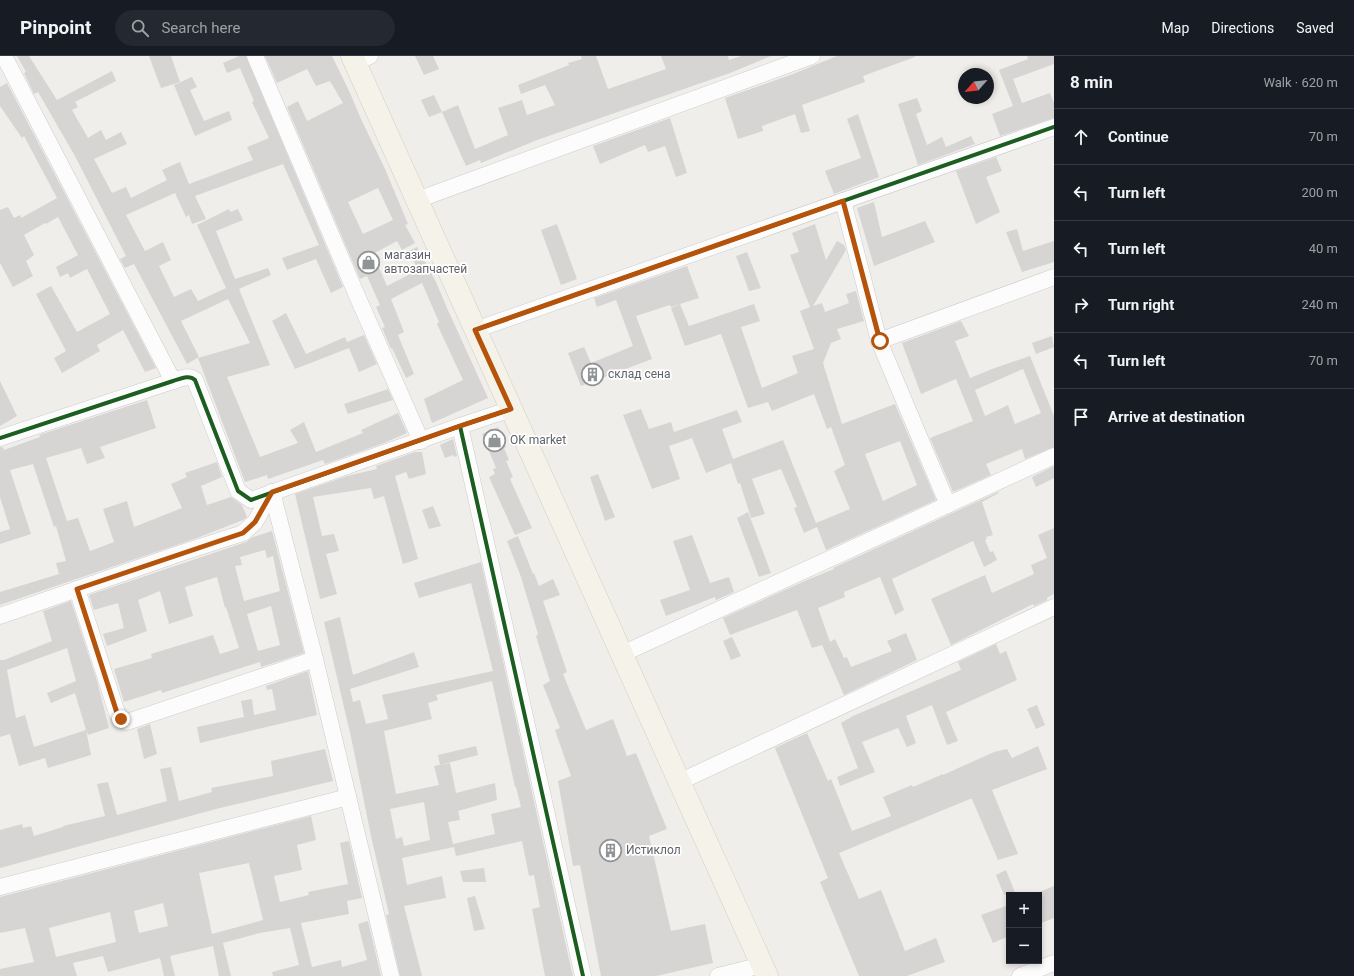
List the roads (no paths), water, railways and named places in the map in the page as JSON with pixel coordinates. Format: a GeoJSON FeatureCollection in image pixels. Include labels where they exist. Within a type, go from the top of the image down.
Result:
{"type":"FeatureCollection","features":[{"type":"Feature","properties":{"kind":"main road"},"geometry":{"type":"LineString","coordinates":[[359,58],[417,200],[764,971]]}},
{"type":"Feature","properties":{"kind":"street"},"geometry":{"type":"LineString","coordinates":[[4,56],[173,381]]}},
{"type":"Feature","properties":{"kind":"street"},"geometry":{"type":"LineString","coordinates":[[255,56],[358,298],[421,441]]}},
{"type":"Feature","properties":{"kind":"street"},"geometry":{"type":"LineString","coordinates":[[417,200],[812,56]]}},
{"type":"Feature","properties":{"kind":"street"},"geometry":{"type":"LineString","coordinates":[[475,330],[1054,127]]}},
{"type":"Feature","properties":{"kind":"street"},"geometry":{"type":"LineString","coordinates":[[843,201],[880,341],[948,505]]}},
{"type":"Feature","properties":{"kind":"street"},"geometry":{"type":"LineString","coordinates":[[880,341],[1054,277]]}},
{"type":"Feature","properties":{"kind":"street"},"geometry":{"type":"LineString","coordinates":[[0,438],[188,377],[195,380],[238,492],[250,500],[511,409]]}},
{"type":"Feature","properties":{"kind":"street"},"geometry":{"type":"LineString","coordinates":[[460,426],[583,976]]}},
{"type":"Feature","properties":{"kind":"street"},"geometry":{"type":"LineString","coordinates":[[622,654],[1054,456]]}},
{"type":"Feature","properties":{"kind":"street"},"geometry":{"type":"LineString","coordinates":[[0,616],[243,533],[255,522],[272,492]]}},
{"type":"Feature","properties":{"kind":"street"},"geometry":{"type":"LineString","coordinates":[[272,492],[315,659],[391,976]]}},
{"type":"Feature","properties":{"kind":"street"},"geometry":{"type":"LineString","coordinates":[[77,589],[117,713],[121,719],[127,722],[315,659]]}},
{"type":"Feature","properties":{"kind":"street"},"geometry":{"type":"LineString","coordinates":[[679,782],[1054,607]]}},
{"type":"Feature","properties":{"kind":"street"},"geometry":{"type":"LineString","coordinates":[[0,886],[348,797]]}},
{"type":"Feature","properties":{"kind":"street"},"geometry":{"type":"LineString","coordinates":[[1020,976],[1054,963]]}},
{"type":"Feature","properties":{"kind":"street"},"geometry":{"type":"LineString","coordinates":[[718,976],[764,971]]}},
{"type":"Feature","properties":{"kind":"place","name":"магазин автозапчастей"},"geometry":{"type":"Point","coordinates":[369,262]}},
{"type":"Feature","properties":{"kind":"place","name":"склад сена"},"geometry":{"type":"Point","coordinates":[593,374]}},
{"type":"Feature","properties":{"kind":"place","name":"OK market"},"geometry":{"type":"Point","coordinates":[494,440]}},
{"type":"Feature","properties":{"kind":"place","name":"Истиклол"},"geometry":{"type":"Point","coordinates":[611,850]}}]}
